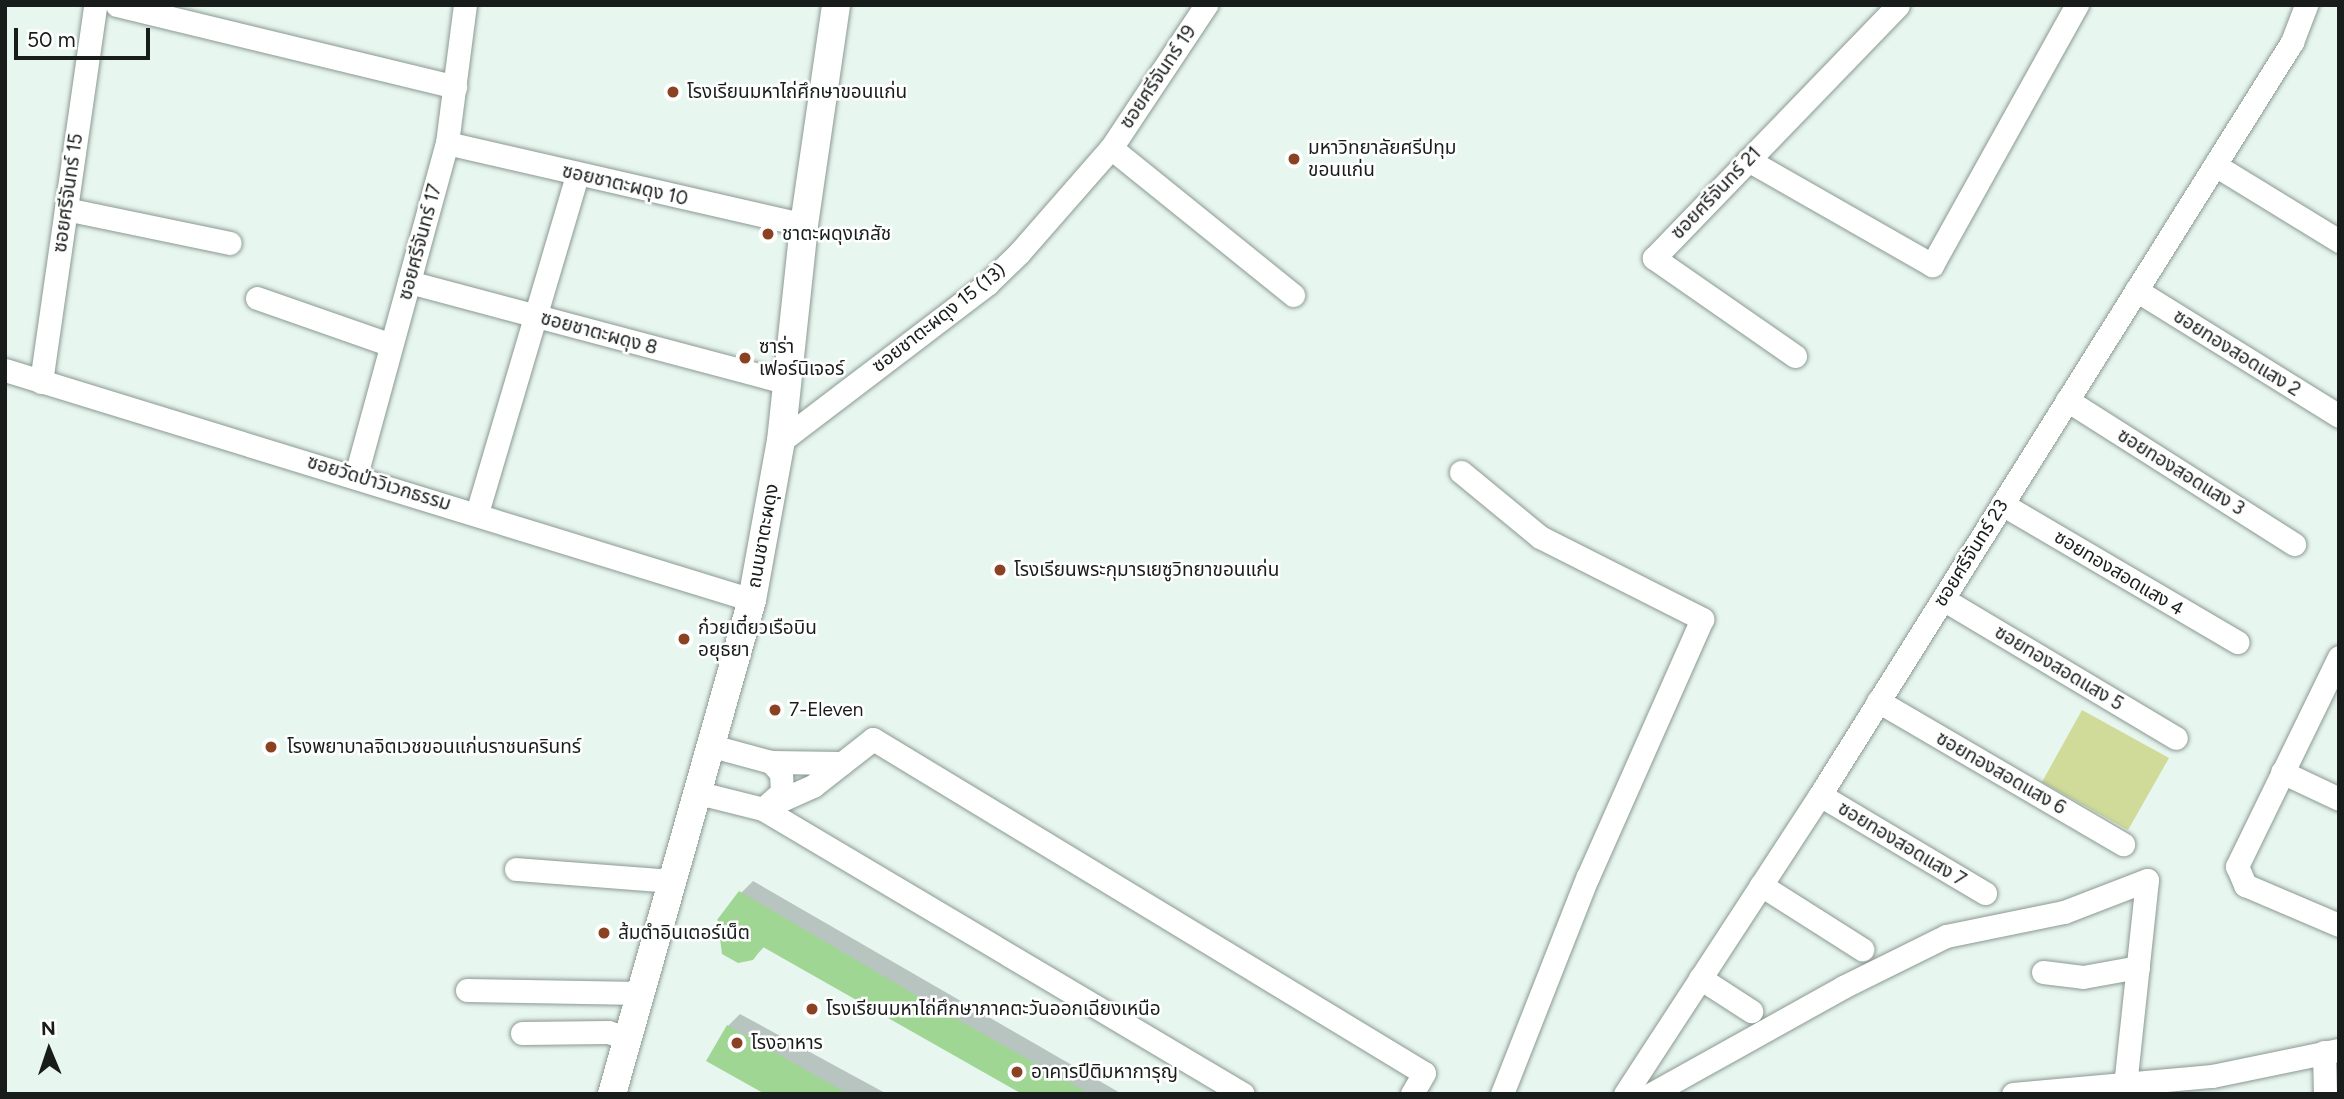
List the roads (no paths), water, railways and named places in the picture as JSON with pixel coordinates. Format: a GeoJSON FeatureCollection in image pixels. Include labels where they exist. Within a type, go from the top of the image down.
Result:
{"type":"FeatureCollection","features":[{"type":"Feature","properties":{"kind":"street","name":"ซอยศรีจันทร์ 15"},"geometry":{"type":"LineString","coordinates":[[41,382],[95,5]]}},
{"type":"Feature","properties":{"kind":"street"},"geometry":{"type":"LineString","coordinates":[[117,5],[455,87]]}},
{"type":"Feature","properties":{"kind":"street","name":"ซอยศรีจันทร์ 17"},"geometry":{"type":"LineString","coordinates":[[356,475],[447,143],[465,5]]}},
{"type":"Feature","properties":{"kind":"street","name":"ถนนชาตะผดุง"},"geometry":{"type":"LineString","coordinates":[[612,1094],[752,600],[781,441],[804,225],[836,5]]}},
{"type":"Feature","properties":{"kind":"street","name":"ซอยศรีจันทร์ 19"},"geometry":{"type":"LineString","coordinates":[[1111,148],[1206,5]]}},
{"type":"Feature","properties":{"kind":"street","name":"ซอยศรีจันทร์ 21"},"geometry":{"type":"LineString","coordinates":[[1794,356],[1654,258],[1898,5]]}},
{"type":"Feature","properties":{"kind":"street"},"geometry":{"type":"LineString","coordinates":[[1748,160],[1932,265],[2077,5]]}},
{"type":"Feature","properties":{"kind":"street","name":"ซอยศรีจันทร์ 23"},"geometry":{"type":"LineString","coordinates":[[1625,1094],[1819,795],[2292,42],[2306,5]]}},
{"type":"Feature","properties":{"kind":"street","name":"ซอยชาตะผดุง 10"},"geometry":{"type":"LineString","coordinates":[[447,143],[804,225]]}},
{"type":"Feature","properties":{"kind":"street"},"geometry":{"type":"LineString","coordinates":[[1111,148],[1293,296]]}},
{"type":"Feature","properties":{"kind":"street","name":"ซอยชาตะผดุง 15 (13)"},"geometry":{"type":"LineString","coordinates":[[781,441],[987,284],[1111,148]]}},
{"type":"Feature","properties":{"kind":"street"},"geometry":{"type":"LineString","coordinates":[[2215,164],[2339,241]]}},
{"type":"Feature","properties":{"kind":"street"},"geometry":{"type":"LineString","coordinates":[[477,513],[577,175]]}},
{"type":"Feature","properties":{"kind":"street"},"geometry":{"type":"LineString","coordinates":[[66,209],[229,243]]}},
{"type":"Feature","properties":{"kind":"street","name":"ซอยชาตะผดุง 8"},"geometry":{"type":"LineString","coordinates":[[409,282],[789,383]]}},
{"type":"Feature","properties":{"kind":"street","name":"ซอยทองสอดแสง 2"},"geometry":{"type":"LineString","coordinates":[[2136,290],[2339,416]]}},
{"type":"Feature","properties":{"kind":"street"},"geometry":{"type":"LineString","coordinates":[[257,298],[391,345]]}},
{"type":"Feature","properties":{"kind":"street","name":"ซอยวัดป่าวิเวกธรรม"},"geometry":{"type":"LineString","coordinates":[[5,370],[356,475],[752,600]]}},
{"type":"Feature","properties":{"kind":"street","name":"ซอยทองสอดแสง 3"},"geometry":{"type":"LineString","coordinates":[[2067,400],[2294,544]]}},
{"type":"Feature","properties":{"kind":"street"},"geometry":{"type":"LineString","coordinates":[[1461,472],[1540,537],[1702,619],[1587,878],[1502,1094]]}},
{"type":"Feature","properties":{"kind":"street","name":"ซอยทองสอดแสง 4"},"geometry":{"type":"LineString","coordinates":[[2002,504],[2237,642]]}},
{"type":"Feature","properties":{"kind":"street","name":"ซอยทองสอดแสง 5"},"geometry":{"type":"LineString","coordinates":[[1943,599],[2176,738]]}},
{"type":"Feature","properties":{"kind":"street"},"geometry":{"type":"LineString","coordinates":[[2339,657],[2334,681],[2282,772],[2237,866],[2245,885],[2339,925]]}},
{"type":"Feature","properties":{"kind":"street","name":"ซอยทองสอดแสง 6"},"geometry":{"type":"LineString","coordinates":[[1878,701],[2123,844]]}},
{"type":"Feature","properties":{"kind":"street"},"geometry":{"type":"LineString","coordinates":[[769,806],[813,786],[873,739],[1424,1073],[1412,1094]]}},
{"type":"Feature","properties":{"kind":"street"},"geometry":{"type":"LineString","coordinates":[[712,746],[771,762],[842,763]]}},
{"type":"Feature","properties":{"kind":"street"},"geometry":{"type":"LineString","coordinates":[[769,806],[783,779],[771,762]]}},
{"type":"Feature","properties":{"kind":"street"},"geometry":{"type":"LineString","coordinates":[[2282,772],[2339,799]]}},
{"type":"Feature","properties":{"kind":"street"},"geometry":{"type":"LineString","coordinates":[[699,793],[769,806],[1242,1094]]}},
{"type":"Feature","properties":{"kind":"street","name":"ซอยทองสอดแสง 7"},"geometry":{"type":"LineString","coordinates":[[1819,795],[1985,893]]}},
{"type":"Feature","properties":{"kind":"street"},"geometry":{"type":"LineString","coordinates":[[516,869],[671,881]]}},
{"type":"Feature","properties":{"kind":"street"},"geometry":{"type":"LineString","coordinates":[[1651,1094],[1843,986],[1947,936],[2064,912],[2147,880],[2125,1085]]}},
{"type":"Feature","properties":{"kind":"street"},"geometry":{"type":"LineString","coordinates":[[1761,885],[1862,949]]}},
{"type":"Feature","properties":{"kind":"street"},"geometry":{"type":"LineString","coordinates":[[2043,972],[2083,977],[2138,967]]}},
{"type":"Feature","properties":{"kind":"street"},"geometry":{"type":"LineString","coordinates":[[1700,978],[1751,1011]]}},
{"type":"Feature","properties":{"kind":"street"},"geometry":{"type":"LineString","coordinates":[[467,990],[641,993]]}},
{"type":"Feature","properties":{"kind":"street"},"geometry":{"type":"LineString","coordinates":[[522,1033],[608,1032],[628,1038]]}},
{"type":"Feature","properties":{"kind":"street"},"geometry":{"type":"LineString","coordinates":[[2013,1094],[2125,1085],[2212,1085],[2331,1051],[2325,1094]]}},
{"type":"Feature","properties":{"kind":"place","name":"โรงเรียนมหาไถ่ศึกษาขอนแก่น"},"geometry":{"type":"Point","coordinates":[673,92]}},
{"type":"Feature","properties":{"kind":"place","name":"มหาวิทยาลัยศรีปทุม ขอนแก่น"},"geometry":{"type":"Point","coordinates":[1294,159]}},
{"type":"Feature","properties":{"kind":"place","name":"ชาตะผดุงเภสัช"},"geometry":{"type":"Point","coordinates":[768,234]}},
{"type":"Feature","properties":{"kind":"place","name":"ซาร่า เฟอร์นิเจอร์"},"geometry":{"type":"Point","coordinates":[745,358]}},
{"type":"Feature","properties":{"kind":"place","name":"โรงเรียนพระกุมารเยซูวิทยาขอนแก่น"},"geometry":{"type":"Point","coordinates":[1000,570]}},
{"type":"Feature","properties":{"kind":"place","name":"ก๋วยเตี๋ยวเรือบิน อยุธยา"},"geometry":{"type":"Point","coordinates":[684,639]}},
{"type":"Feature","properties":{"kind":"place","name":"7-Eleven"},"geometry":{"type":"Point","coordinates":[775,710]}},
{"type":"Feature","properties":{"kind":"place","name":"โรงพยาบาลจิตเวชขอนแก่นราชนครินทร์"},"geometry":{"type":"Point","coordinates":[271,747]}},
{"type":"Feature","properties":{"kind":"place","name":"ส้มตำอินเตอร์เน็ต"},"geometry":{"type":"Point","coordinates":[604,933]}},
{"type":"Feature","properties":{"kind":"place","name":"โรงเรียนมหาไถ่ศึกษาภาคตะวันออกเฉียงเหนือ"},"geometry":{"type":"Point","coordinates":[812,1009]}},
{"type":"Feature","properties":{"kind":"place","name":"โรงอาหาร"},"geometry":{"type":"Point","coordinates":[737,1043]}},
{"type":"Feature","properties":{"kind":"place","name":"อาคารปีติมหาการุญ"},"geometry":{"type":"Point","coordinates":[1017,1072]}}]}
